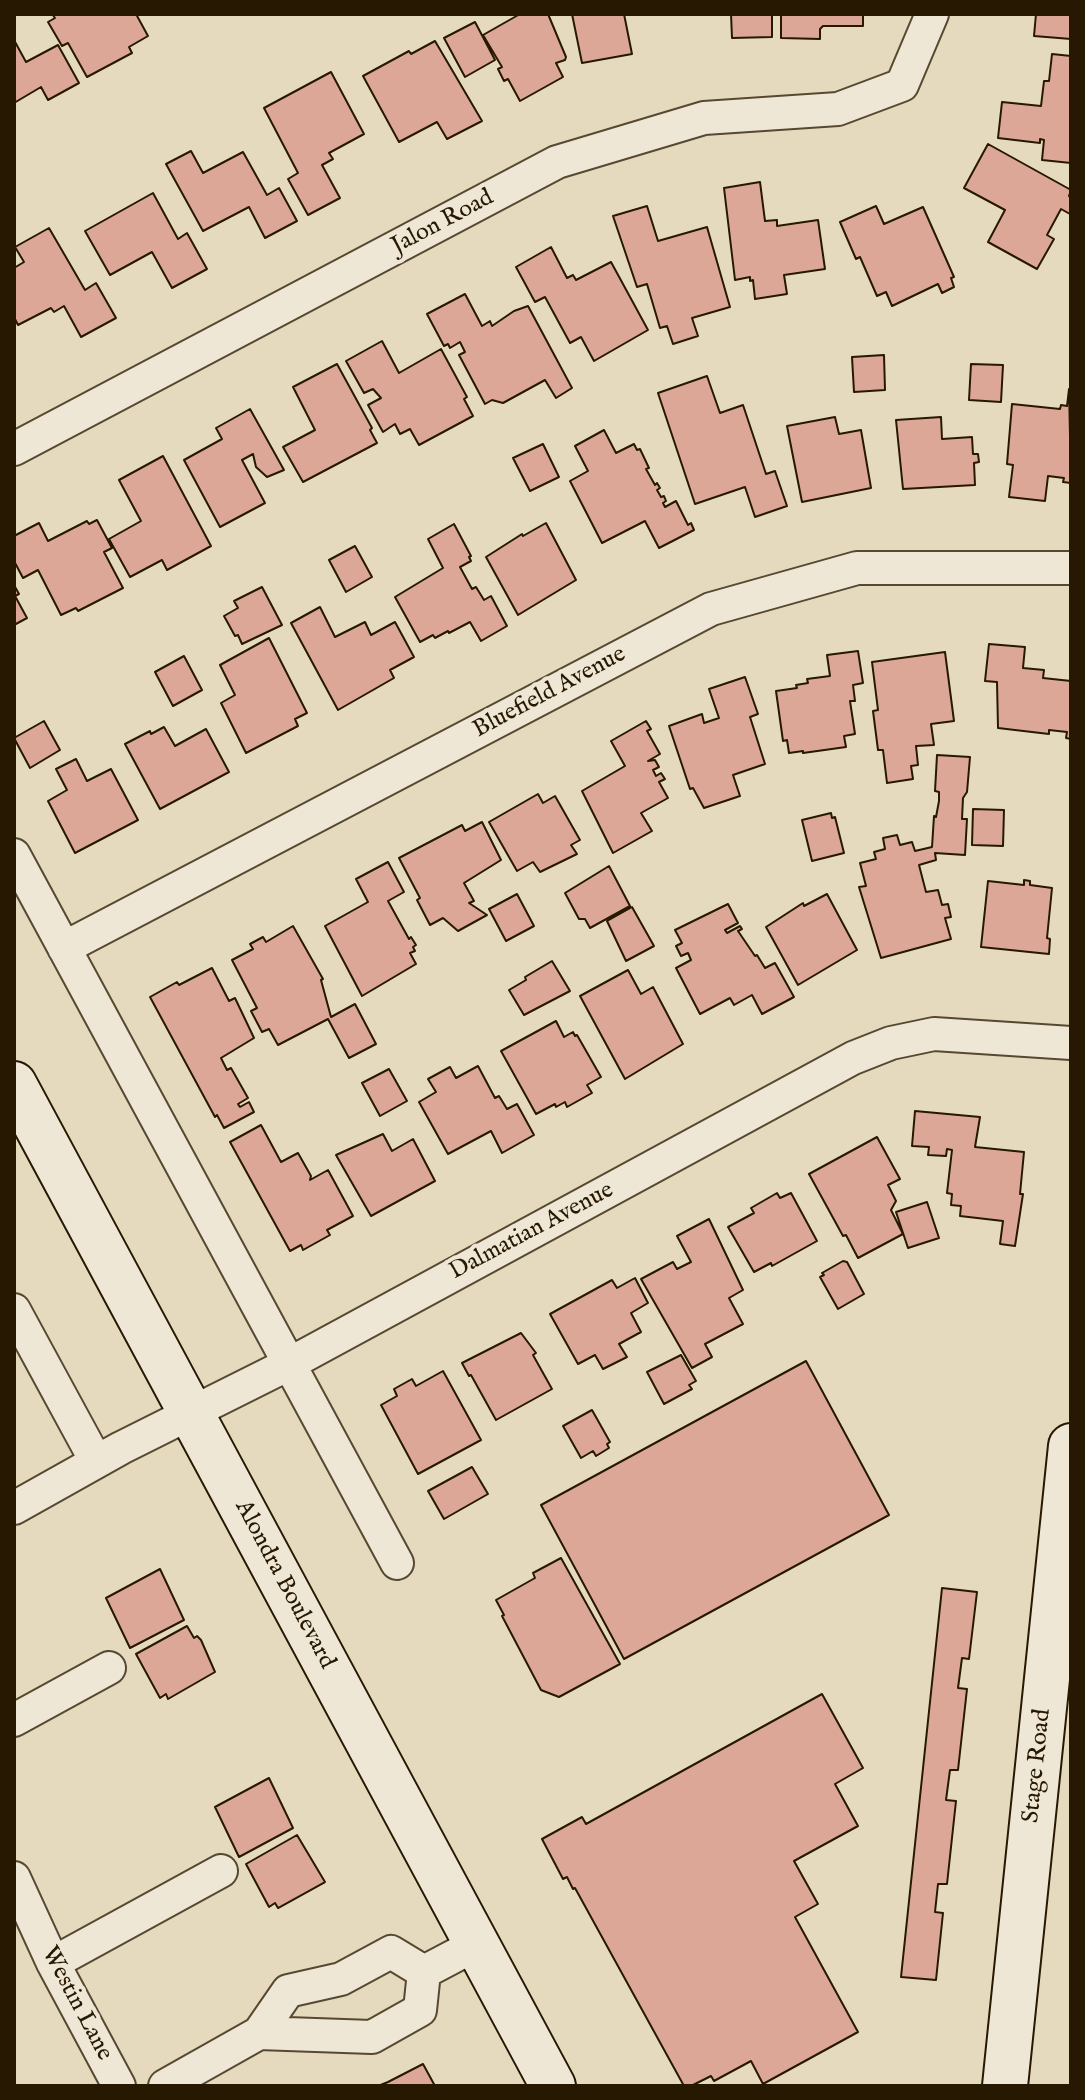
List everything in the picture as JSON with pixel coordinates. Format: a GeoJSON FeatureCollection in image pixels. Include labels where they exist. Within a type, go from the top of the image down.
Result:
{"type":"FeatureCollection","features":[{"type":"Feature","properties":{"kind":"main road","name":"Alondra Boulevard"},"geometry":{"type":"LineString","coordinates":[[14,1084],[553,2086]]}},
{"type":"Feature","properties":{"kind":"main road","name":"Stage Road"},"geometry":{"type":"LineString","coordinates":[[1005,2086],[1071,1446]]}},
{"type":"Feature","properties":{"kind":"street","name":"Jalon Road"},"geometry":{"type":"LineString","coordinates":[[14,449],[557,162],[704,118],[838,109],[902,85],[932,14]]}},
{"type":"Feature","properties":{"kind":"street","name":"Bluefield Avenue"},"geometry":{"type":"LineString","coordinates":[[64,948],[711,609],[857,568],[1071,568]]}},
{"type":"Feature","properties":{"kind":"street"},"geometry":{"type":"LineString","coordinates":[[14,855],[397,1563]]}},
{"type":"Feature","properties":{"kind":"street","name":"Dalmatian Avenue"},"geometry":{"type":"LineString","coordinates":[[14,1508],[190,1411],[289,1364],[853,1058],[891,1043],[934,1034],[1071,1043]]}},
{"type":"Feature","properties":{"kind":"street"},"geometry":{"type":"LineString","coordinates":[[14,1310],[96,1461]]}},
{"type":"Feature","properties":{"kind":"street"},"geometry":{"type":"LineString","coordinates":[[14,1720],[109,1668]]}},
{"type":"Feature","properties":{"kind":"street"},"geometry":{"type":"LineString","coordinates":[[53,1963],[221,1871]]}},
{"type":"Feature","properties":{"kind":"street","name":"Westin Lane"},"geometry":{"type":"LineString","coordinates":[[14,1878],[53,1963],[119,2086]]}},
{"type":"Feature","properties":{"kind":"street"},"geometry":{"type":"LineString","coordinates":[[424,1972],[477,1944]]}},
{"type":"Feature","properties":{"kind":"street"},"geometry":{"type":"LineString","coordinates":[[165,2086],[259,2033],[288,1991],[341,1979],[391,1952],[424,1972]]}},
{"type":"Feature","properties":{"kind":"street"},"geometry":{"type":"LineString","coordinates":[[259,2033],[372,2037],[420,2010],[424,1972]]}},
{"type":"Feature","properties":{"kind":"building"},"geometry":{"type":"Polygon","coordinates":[[[52,14],[136,14],[148,36],[129,47],[132,53],[87,77],[68,43],[62,46],[48,22],[55,18],[52,14]]]}},
{"type":"Feature","properties":{"kind":"building"},"geometry":{"type":"Polygon","coordinates":[[[520,14],[548,14],[566,57],[556,63],[563,77],[520,101],[508,79],[504,81],[498,69],[502,67],[483,35],[520,14]]]}},
{"type":"Feature","properties":{"kind":"building"},"geometry":{"type":"Polygon","coordinates":[[[572,14],[624,14],[632,54],[582,63],[572,14]]]}},
{"type":"Feature","properties":{"kind":"building"},"geometry":{"type":"Polygon","coordinates":[[[731,14],[772,14],[772,37],[732,38],[731,14]]]}},
{"type":"Feature","properties":{"kind":"building"},"geometry":{"type":"Polygon","coordinates":[[[781,14],[863,14],[863,26],[823,26],[820,39],[781,38],[781,14]]]}},
{"type":"Feature","properties":{"kind":"building"},"geometry":{"type":"Polygon","coordinates":[[[1036,14],[1071,14],[1071,39],[1034,36],[1036,14]]]}},
{"type":"Feature","properties":{"kind":"building"},"geometry":{"type":"Polygon","coordinates":[[[475,22],[495,60],[465,77],[444,38],[475,22]]]}},
{"type":"Feature","properties":{"kind":"building"},"geometry":{"type":"Polygon","coordinates":[[[14,40],[26,62],[58,45],[79,83],[48,100],[41,87],[14,103],[14,40]]]}},
{"type":"Feature","properties":{"kind":"building"},"geometry":{"type":"Polygon","coordinates":[[[435,41],[482,121],[447,139],[437,122],[399,142],[363,76],[435,41]]]}},
{"type":"Feature","properties":{"kind":"building"},"geometry":{"type":"Polygon","coordinates":[[[1052,54],[1071,56],[1071,163],[1042,160],[1044,140],[1040,139],[1040,143],[998,138],[1002,102],[1041,106],[1044,81],[1049,81],[1052,54]]]}},
{"type":"Feature","properties":{"kind":"building"},"geometry":{"type":"Polygon","coordinates":[[[331,72],[364,134],[329,153],[333,159],[322,165],[340,198],[308,215],[288,179],[298,173],[264,108],[331,72]]]}},
{"type":"Feature","properties":{"kind":"building"},"geometry":{"type":"Polygon","coordinates":[[[988,144],[1071,190],[1071,212],[1061,209],[1047,235],[1054,239],[1037,269],[988,242],[1005,210],[964,188],[988,144]]]}},
{"type":"Feature","properties":{"kind":"building"},"geometry":{"type":"Polygon","coordinates":[[[191,151],[203,173],[243,152],[267,195],[279,188],[297,221],[265,238],[249,207],[203,231],[166,164],[191,151]]]}},
{"type":"Feature","properties":{"kind":"building"},"geometry":{"type":"Polygon","coordinates":[[[760,182],[765,221],[777,220],[777,226],[818,220],[825,269],[784,275],[787,294],[755,299],[750,277],[735,280],[724,188],[760,182]]]}},
{"type":"Feature","properties":{"kind":"building"},"geometry":{"type":"Polygon","coordinates":[[[153,193],[178,239],[187,233],[207,269],[172,288],[152,252],[110,275],[85,231],[153,193]]]}},
{"type":"Feature","properties":{"kind":"building"},"geometry":{"type":"Polygon","coordinates":[[[647,206],[658,241],[707,227],[730,307],[692,318],[698,336],[673,344],[667,326],[660,328],[647,284],[637,287],[613,216],[647,206]]]}},
{"type":"Feature","properties":{"kind":"building"},"geometry":{"type":"Polygon","coordinates":[[[876,206],[884,224],[923,207],[954,277],[951,278],[954,287],[942,293],[938,284],[892,306],[886,292],[877,296],[840,222],[876,206]]]}},
{"type":"Feature","properties":{"kind":"building"},"geometry":{"type":"Polygon","coordinates":[[[49,228],[85,290],[96,283],[116,318],[81,337],[64,306],[54,312],[51,308],[18,325],[14,317],[14,268],[24,262],[15,247],[49,228]]]}},
{"type":"Feature","properties":{"kind":"building"},"geometry":{"type":"Polygon","coordinates":[[[551,247],[567,278],[573,275],[576,280],[611,262],[648,330],[594,361],[581,337],[570,343],[545,297],[535,302],[516,267],[551,247]]]}},
{"type":"Feature","properties":{"kind":"building"},"geometry":{"type":"Polygon","coordinates":[[[465,294],[482,326],[490,321],[492,326],[514,311],[528,306],[572,388],[556,398],[545,380],[503,403],[492,400],[485,404],[459,355],[465,352],[460,342],[450,348],[448,344],[444,346],[427,314],[465,294]]]}},
{"type":"Feature","properties":{"kind":"building"},"geometry":{"type":"Polygon","coordinates":[[[382,341],[399,373],[441,349],[467,397],[464,399],[473,416],[419,445],[410,429],[400,434],[395,424],[383,432],[368,405],[381,398],[373,389],[364,393],[346,361],[382,341]]]}},
{"type":"Feature","properties":{"kind":"building"},"geometry":{"type":"Polygon","coordinates":[[[884,355],[885,390],[854,392],[852,357],[884,355]]]}},
{"type":"Feature","properties":{"kind":"building"},"geometry":{"type":"Polygon","coordinates":[[[337,364],[377,443],[303,482],[283,447],[315,430],[293,387],[337,364]]]}},
{"type":"Feature","properties":{"kind":"building"},"geometry":{"type":"Polygon","coordinates":[[[971,364],[1003,365],[1001,402],[969,400],[971,364]]]}},
{"type":"Feature","properties":{"kind":"building"},"geometry":{"type":"Polygon","coordinates":[[[707,376],[720,413],[743,405],[766,474],[775,471],[787,506],[755,517],[745,487],[695,504],[658,393],[707,376]]]}},
{"type":"Feature","properties":{"kind":"building"},"geometry":{"type":"Polygon","coordinates":[[[1069,389],[1071,483],[1063,482],[1064,478],[1048,476],[1045,501],[1009,497],[1013,465],[1007,464],[1012,404],[1060,409],[1061,405],[1067,406],[1069,389]]]}},
{"type":"Feature","properties":{"kind":"building"},"geometry":{"type":"Polygon","coordinates":[[[250,409],[284,470],[267,477],[256,467],[253,454],[242,460],[265,503],[220,527],[184,460],[222,439],[216,428],[250,409]]]}},
{"type":"Feature","properties":{"kind":"building"},"geometry":{"type":"Polygon","coordinates":[[[835,417],[839,434],[861,430],[871,488],[802,502],[787,426],[835,417]]]}},
{"type":"Feature","properties":{"kind":"building"},"geometry":{"type":"Polygon","coordinates":[[[941,417],[942,439],[972,437],[973,454],[978,454],[979,462],[974,463],[975,485],[903,489],[896,420],[941,417]]]}},
{"type":"Feature","properties":{"kind":"building"},"geometry":{"type":"Polygon","coordinates":[[[604,430],[616,453],[634,444],[637,450],[640,449],[649,468],[646,469],[660,488],[657,490],[661,497],[664,496],[665,507],[676,501],[688,525],[691,523],[694,530],[659,548],[645,521],[602,543],[570,481],[588,471],[575,446],[604,430]]]}},
{"type":"Feature","properties":{"kind":"building"},"geometry":{"type":"Polygon","coordinates":[[[543,444],[559,477],[530,491],[513,458],[543,444]]]}},
{"type":"Feature","properties":{"kind":"building"},"geometry":{"type":"Polygon","coordinates":[[[163,456],[211,546],[167,570],[162,560],[130,577],[109,539],[141,521],[119,480],[163,456]]]}},
{"type":"Feature","properties":{"kind":"building"},"geometry":{"type":"Polygon","coordinates":[[[97,520],[112,548],[104,552],[123,588],[78,611],[76,608],[61,615],[38,570],[23,578],[14,561],[14,536],[39,523],[48,541],[87,521],[89,524],[97,520]]]}},
{"type":"Feature","properties":{"kind":"building"},"geometry":{"type":"Polygon","coordinates":[[[546,523],[576,580],[518,615],[486,557],[546,523]]]}},
{"type":"Feature","properties":{"kind":"building"},"geometry":{"type":"Polygon","coordinates":[[[454,524],[471,556],[471,561],[460,567],[472,589],[476,587],[484,600],[491,596],[507,626],[481,641],[470,622],[449,633],[435,638],[433,635],[420,642],[395,597],[443,568],[428,539],[454,524]]]}},
{"type":"Feature","properties":{"kind":"building"},"geometry":{"type":"Polygon","coordinates":[[[355,546],[372,577],[346,592],[329,560],[355,546]]]}},
{"type":"Feature","properties":{"kind":"building"},"geometry":{"type":"Polygon","coordinates":[[[14,585],[19,594],[15,596],[27,618],[14,625],[14,585]]]}},
{"type":"Feature","properties":{"kind":"building"},"geometry":{"type":"Polygon","coordinates":[[[262,587],[282,625],[242,644],[224,616],[238,608],[234,601],[262,587]]]}},
{"type":"Feature","properties":{"kind":"building"},"geometry":{"type":"Polygon","coordinates":[[[320,607],[335,637],[365,622],[371,635],[395,622],[414,657],[390,670],[394,678],[338,710],[291,623],[320,607]]]}},
{"type":"Feature","properties":{"kind":"building"},"geometry":{"type":"Polygon","coordinates":[[[269,638],[307,713],[295,719],[298,726],[246,753],[221,703],[235,695],[220,665],[269,638]]]}},
{"type":"Feature","properties":{"kind":"building"},"geometry":{"type":"Polygon","coordinates":[[[989,644],[1025,647],[1023,668],[1044,670],[1043,678],[1071,681],[1071,739],[1066,738],[1067,732],[1049,730],[1049,734],[998,728],[997,682],[985,681],[989,644]]]}},
{"type":"Feature","properties":{"kind":"building"},"geometry":{"type":"Polygon","coordinates":[[[858,651],[863,683],[853,685],[855,701],[850,701],[855,734],[844,736],[846,747],[789,753],[787,740],[783,741],[776,691],[797,688],[796,685],[808,683],[807,679],[830,676],[827,655],[858,651]]]}},
{"type":"Feature","properties":{"kind":"building"},"geometry":{"type":"Polygon","coordinates":[[[945,652],[954,721],[931,724],[934,745],[916,746],[918,765],[911,766],[913,779],[887,783],[883,750],[878,750],[873,711],[878,710],[872,662],[945,652]]]}},
{"type":"Feature","properties":{"kind":"building"},"geometry":{"type":"Polygon","coordinates":[[[184,656],[202,690],[173,706],[155,672],[184,656]]]}},
{"type":"Feature","properties":{"kind":"building"},"geometry":{"type":"Polygon","coordinates":[[[745,677],[758,714],[750,717],[765,764],[733,775],[740,796],[704,808],[693,788],[690,789],[669,726],[702,714],[704,723],[719,718],[709,689],[745,677]]]}},
{"type":"Feature","properties":{"kind":"building"},"geometry":{"type":"Polygon","coordinates":[[[44,721],[60,750],[30,768],[14,738],[44,721]]]}},
{"type":"Feature","properties":{"kind":"building"},"geometry":{"type":"Polygon","coordinates":[[[646,721],[651,729],[647,731],[660,754],[648,761],[655,760],[659,767],[653,770],[656,776],[661,773],[665,779],[659,782],[668,798],[641,813],[652,831],[613,853],[582,791],[625,766],[611,741],[646,721]]]}},
{"type":"Feature","properties":{"kind":"building"},"geometry":{"type":"Polygon","coordinates":[[[164,727],[175,746],[206,729],[229,772],[160,809],[125,744],[164,727]]]}},
{"type":"Feature","properties":{"kind":"building"},"geometry":{"type":"Polygon","coordinates":[[[937,755],[970,757],[967,792],[963,798],[962,819],[967,819],[965,855],[935,853],[936,860],[919,865],[926,892],[938,890],[942,905],[948,904],[951,917],[945,918],[951,939],[881,958],[859,887],[866,886],[860,863],[876,859],[874,852],[885,849],[883,838],[897,835],[900,845],[912,842],[915,851],[932,847],[934,816],[939,801],[939,792],[935,791],[937,755]]]}},
{"type":"Feature","properties":{"kind":"building"},"geometry":{"type":"Polygon","coordinates":[[[76,759],[87,781],[111,769],[138,820],[75,853],[48,801],[67,790],[56,769],[76,759]]]}},
{"type":"Feature","properties":{"kind":"building"},"geometry":{"type":"Polygon","coordinates":[[[538,794],[543,803],[555,796],[580,840],[571,845],[577,854],[540,872],[533,862],[517,871],[489,822],[538,794]]]}},
{"type":"Feature","properties":{"kind":"building"},"geometry":{"type":"Polygon","coordinates":[[[973,809],[1004,810],[1003,846],[972,845],[973,809]]]}},
{"type":"Feature","properties":{"kind":"building"},"geometry":{"type":"Polygon","coordinates":[[[831,813],[832,818],[835,817],[844,853],[812,861],[802,820],[831,813]]]}},
{"type":"Feature","properties":{"kind":"building"},"geometry":{"type":"Polygon","coordinates":[[[482,822],[501,860],[464,883],[474,901],[469,903],[487,915],[458,931],[443,918],[430,925],[399,858],[462,825],[465,831],[482,822]]]}},
{"type":"Feature","properties":{"kind":"building"},"geometry":{"type":"Polygon","coordinates":[[[388,862],[404,892],[388,901],[409,939],[411,937],[416,945],[413,947],[415,951],[410,953],[416,964],[362,996],[325,926],[368,902],[356,879],[388,862]]]}},
{"type":"Feature","properties":{"kind":"building"},"geometry":{"type":"Polygon","coordinates":[[[609,866],[630,906],[590,928],[585,919],[579,919],[565,893],[609,866]]]}},
{"type":"Feature","properties":{"kind":"building"},"geometry":{"type":"Polygon","coordinates":[[[1024,880],[1030,881],[1030,885],[1052,888],[1047,938],[1050,939],[1049,954],[981,947],[988,881],[1024,885],[1024,880]]]}},
{"type":"Feature","properties":{"kind":"building"},"geometry":{"type":"Polygon","coordinates":[[[517,894],[534,926],[506,941],[489,909],[517,894]]]}},
{"type":"Feature","properties":{"kind":"building"},"geometry":{"type":"Polygon","coordinates":[[[827,894],[857,950],[798,985],[766,927],[803,903],[804,906],[827,894]]]}},
{"type":"Feature","properties":{"kind":"building"},"geometry":{"type":"Polygon","coordinates":[[[728,904],[738,923],[725,930],[727,933],[740,926],[742,929],[738,931],[755,956],[765,968],[775,963],[794,997],[762,1014],[752,995],[734,1005],[730,998],[700,1014],[676,968],[691,960],[688,953],[681,956],[676,946],[682,943],[675,930],[728,904]]]}},
{"type":"Feature","properties":{"kind":"building"},"geometry":{"type":"Polygon","coordinates":[[[632,907],[654,946],[626,961],[607,921],[632,907]]]}},
{"type":"Feature","properties":{"kind":"building"},"geometry":{"type":"Polygon","coordinates":[[[293,926],[323,979],[331,1017],[355,1004],[376,1044],[349,1058],[328,1019],[278,1045],[269,1029],[262,1032],[251,1011],[257,1008],[232,960],[253,949],[250,944],[263,937],[266,942],[293,926]]]}},
{"type":"Feature","properties":{"kind":"building"},"geometry":{"type":"Polygon","coordinates":[[[552,961],[570,991],[524,1015],[509,990],[552,961]]]}},
{"type":"Feature","properties":{"kind":"building"},"geometry":{"type":"Polygon","coordinates":[[[212,968],[229,1001],[235,998],[254,1038],[221,1058],[227,1070],[231,1068],[248,1098],[238,1104],[240,1107],[249,1102],[254,1112],[224,1128],[217,1115],[215,1117],[150,997],[212,968]]]}},
{"type":"Feature","properties":{"kind":"building"},"geometry":{"type":"Polygon","coordinates":[[[628,970],[641,994],[653,987],[683,1044],[625,1079],[580,996],[628,970]]]}},
{"type":"Feature","properties":{"kind":"building"},"geometry":{"type":"Polygon","coordinates":[[[556,1021],[564,1037],[573,1032],[577,1035],[601,1077],[587,1085],[592,1093],[567,1107],[565,1102],[556,1107],[555,1104],[536,1114],[501,1051],[556,1021]]]}},
{"type":"Feature","properties":{"kind":"building"},"geometry":{"type":"Polygon","coordinates":[[[478,1066],[495,1098],[499,1096],[507,1109],[517,1104],[534,1135],[502,1153],[491,1131],[448,1154],[419,1102],[436,1092],[428,1079],[450,1067],[456,1078],[478,1066]]]}},
{"type":"Feature","properties":{"kind":"building"},"geometry":{"type":"Polygon","coordinates":[[[389,1069],[407,1101],[380,1116],[362,1083],[389,1069]]]}},
{"type":"Feature","properties":{"kind":"building"},"geometry":{"type":"Polygon","coordinates":[[[915,1111],[980,1117],[975,1147],[1024,1152],[1020,1194],[1023,1194],[1015,1246],[1000,1244],[1003,1221],[960,1216],[961,1206],[951,1205],[952,1194],[947,1193],[952,1150],[947,1149],[946,1156],[928,1155],[929,1147],[912,1146],[915,1111]]]}},
{"type":"Feature","properties":{"kind":"building"},"geometry":{"type":"Polygon","coordinates":[[[261,1125],[281,1162],[298,1153],[311,1176],[310,1180],[328,1170],[353,1216],[327,1230],[330,1235],[303,1250],[301,1245],[290,1251],[230,1142],[261,1125]]]}},
{"type":"Feature","properties":{"kind":"building"},"geometry":{"type":"Polygon","coordinates":[[[383,1134],[392,1151],[413,1139],[435,1181],[371,1216],[336,1155],[383,1134]]]}},
{"type":"Feature","properties":{"kind":"building"},"geometry":{"type":"Polygon","coordinates":[[[877,1137],[900,1179],[888,1185],[896,1201],[891,1210],[903,1234],[858,1258],[809,1174],[877,1137]]]}},
{"type":"Feature","properties":{"kind":"building"},"geometry":{"type":"Polygon","coordinates":[[[777,1193],[780,1198],[791,1193],[817,1241],[772,1266],[771,1263],[754,1272],[728,1227],[754,1213],[751,1208],[777,1193]]]}},
{"type":"Feature","properties":{"kind":"building"},"geometry":{"type":"Polygon","coordinates":[[[927,1202],[939,1238],[908,1248],[896,1212],[927,1202]]]}},
{"type":"Feature","properties":{"kind":"building"},"geometry":{"type":"Polygon","coordinates":[[[709,1219],[743,1290],[729,1298],[743,1324],[705,1344],[712,1357],[692,1368],[641,1279],[673,1262],[677,1269],[691,1262],[677,1236],[709,1219]]]}},
{"type":"Feature","properties":{"kind":"building"},"geometry":{"type":"Polygon","coordinates":[[[843,1261],[847,1262],[864,1294],[838,1309],[820,1277],[843,1261]]]}},
{"type":"Feature","properties":{"kind":"building"},"geometry":{"type":"Polygon","coordinates":[[[635,1278],[648,1303],[631,1313],[641,1332],[619,1344],[627,1357],[603,1369],[595,1355],[578,1364],[550,1314],[612,1280],[617,1288],[635,1278]]]}},
{"type":"Feature","properties":{"kind":"building"},"geometry":{"type":"Polygon","coordinates":[[[521,1333],[536,1353],[533,1355],[552,1389],[496,1420],[462,1363],[521,1333]]]}},
{"type":"Feature","properties":{"kind":"building"},"geometry":{"type":"Polygon","coordinates":[[[681,1355],[696,1381],[689,1385],[692,1389],[664,1404],[647,1372],[681,1355]]]}},
{"type":"Feature","properties":{"kind":"building"},"geometry":{"type":"Polygon","coordinates":[[[806,1361],[889,1515],[624,1659],[541,1505],[806,1361]]]}},
{"type":"Feature","properties":{"kind":"building"},"geometry":{"type":"Polygon","coordinates":[[[443,1371],[481,1440],[418,1474],[381,1405],[397,1396],[394,1389],[412,1379],[416,1386],[443,1371]]]}},
{"type":"Feature","properties":{"kind":"building"},"geometry":{"type":"Polygon","coordinates":[[[592,1410],[610,1442],[607,1444],[609,1448],[596,1456],[593,1451],[581,1458],[563,1426],[592,1410]]]}},
{"type":"Feature","properties":{"kind":"building"},"geometry":{"type":"Polygon","coordinates":[[[472,1467],[488,1494],[444,1519],[428,1491],[472,1467]]]}},
{"type":"Feature","properties":{"kind":"building"},"geometry":{"type":"Polygon","coordinates":[[[561,1558],[620,1664],[559,1697],[541,1690],[496,1600],[535,1578],[533,1573],[561,1558]]]}},
{"type":"Feature","properties":{"kind":"building"},"geometry":{"type":"Polygon","coordinates":[[[160,1569],[184,1620],[130,1648],[106,1598],[160,1569]]]}},
{"type":"Feature","properties":{"kind":"building"},"geometry":{"type":"Polygon","coordinates":[[[942,1588],[977,1592],[969,1659],[962,1658],[958,1688],[967,1689],[958,1770],[950,1770],[946,1800],[956,1801],[947,1884],[938,1884],[935,1912],[943,1913],[936,1980],[901,1977],[942,1588]]]}},
{"type":"Feature","properties":{"kind":"building"},"geometry":{"type":"Polygon","coordinates":[[[187,1626],[194,1638],[197,1636],[201,1640],[215,1672],[168,1699],[166,1694],[160,1698],[136,1654],[187,1626]]]}},
{"type":"Feature","properties":{"kind":"building"},"geometry":{"type":"Polygon","coordinates":[[[822,1694],[863,1768],[835,1784],[858,1826],[794,1861],[818,1904],[795,1917],[858,2032],[763,2084],[751,2061],[714,2081],[711,2076],[691,2086],[684,2086],[575,1888],[567,1877],[563,1879],[542,1839],[582,1817],[586,1824],[822,1694]]]}},
{"type":"Feature","properties":{"kind":"building"},"geometry":{"type":"Polygon","coordinates":[[[269,1778],[293,1828],[239,1857],[215,1807],[269,1778]]]}},
{"type":"Feature","properties":{"kind":"building"},"geometry":{"type":"Polygon","coordinates":[[[297,1835],[325,1882],[278,1908],[275,1903],[269,1907],[246,1864],[297,1835]]]}},
{"type":"Feature","properties":{"kind":"building"},"geometry":{"type":"Polygon","coordinates":[[[423,2064],[435,2086],[378,2086],[388,2082],[423,2064]]]}}]}
